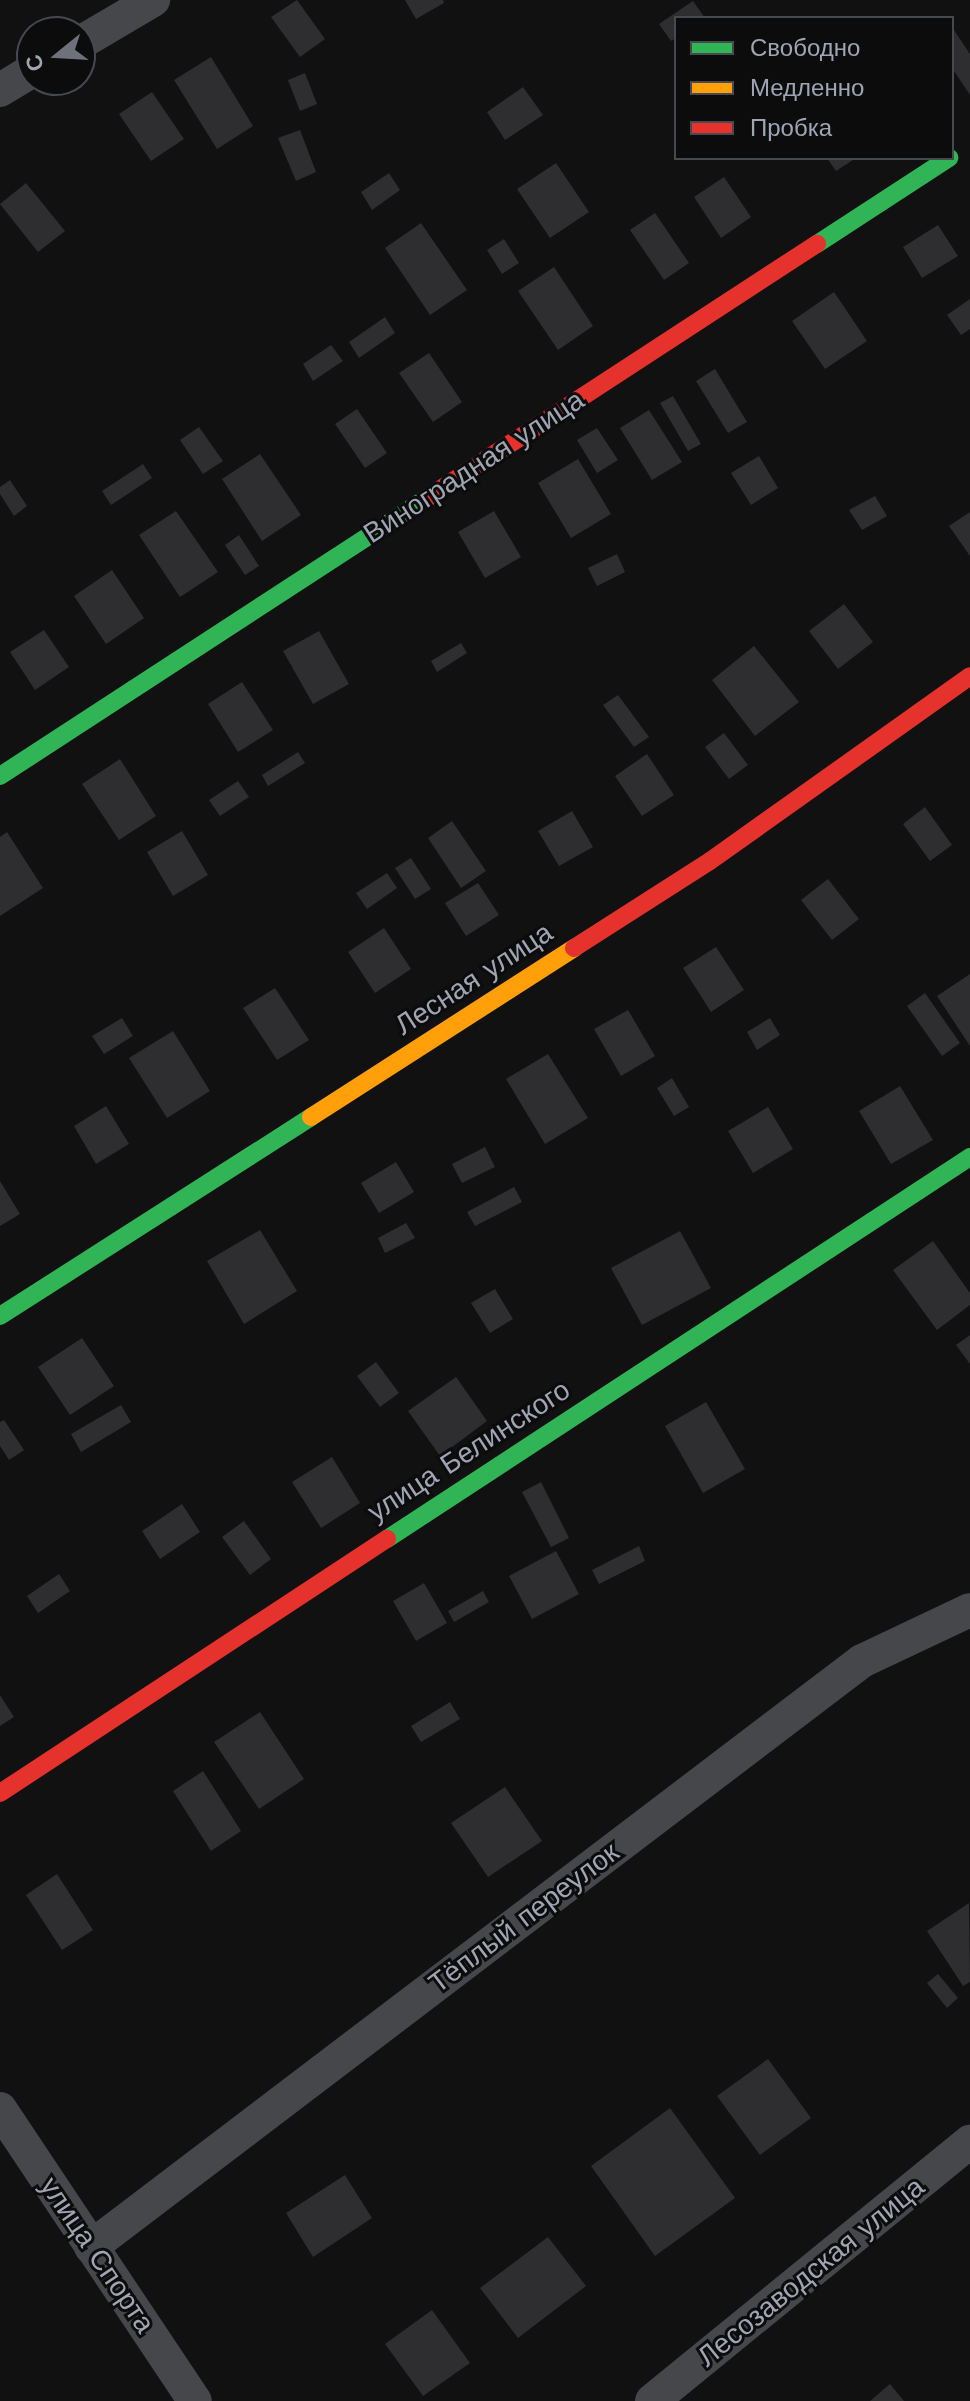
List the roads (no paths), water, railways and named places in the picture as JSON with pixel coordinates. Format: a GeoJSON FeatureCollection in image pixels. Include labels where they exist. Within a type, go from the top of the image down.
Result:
{"type":"FeatureCollection","features":[{"type":"Feature","properties":{"kind":"street"},"geometry":{"type":"LineString","coordinates":[[96,34],[153,0]]}},
{"type":"Feature","properties":{"kind":"street","name":"Виноградная улица"},"geometry":{"type":"LineString","coordinates":[[0,776],[945,160]]}},
{"type":"Feature","properties":{"kind":"street","name":"Лесная улица"},"geometry":{"type":"LineString","coordinates":[[0,1316],[710,861],[970,676]]}},
{"type":"Feature","properties":{"kind":"street","name":"улица Белинского"},"geometry":{"type":"LineString","coordinates":[[0,1793],[970,1157]]}},
{"type":"Feature","properties":{"kind":"street","name":"Тёплый переулок"},"geometry":{"type":"LineString","coordinates":[[91,2247],[862,1661],[970,1610]]}},
{"type":"Feature","properties":{"kind":"street","name":"улица Спорта"},"geometry":{"type":"LineString","coordinates":[[0,2109],[195,2401]]}},
{"type":"Feature","properties":{"kind":"street","name":"Лесозаводская улица"},"geometry":{"type":"LineString","coordinates":[[652,2401],[970,2142]]}}]}
